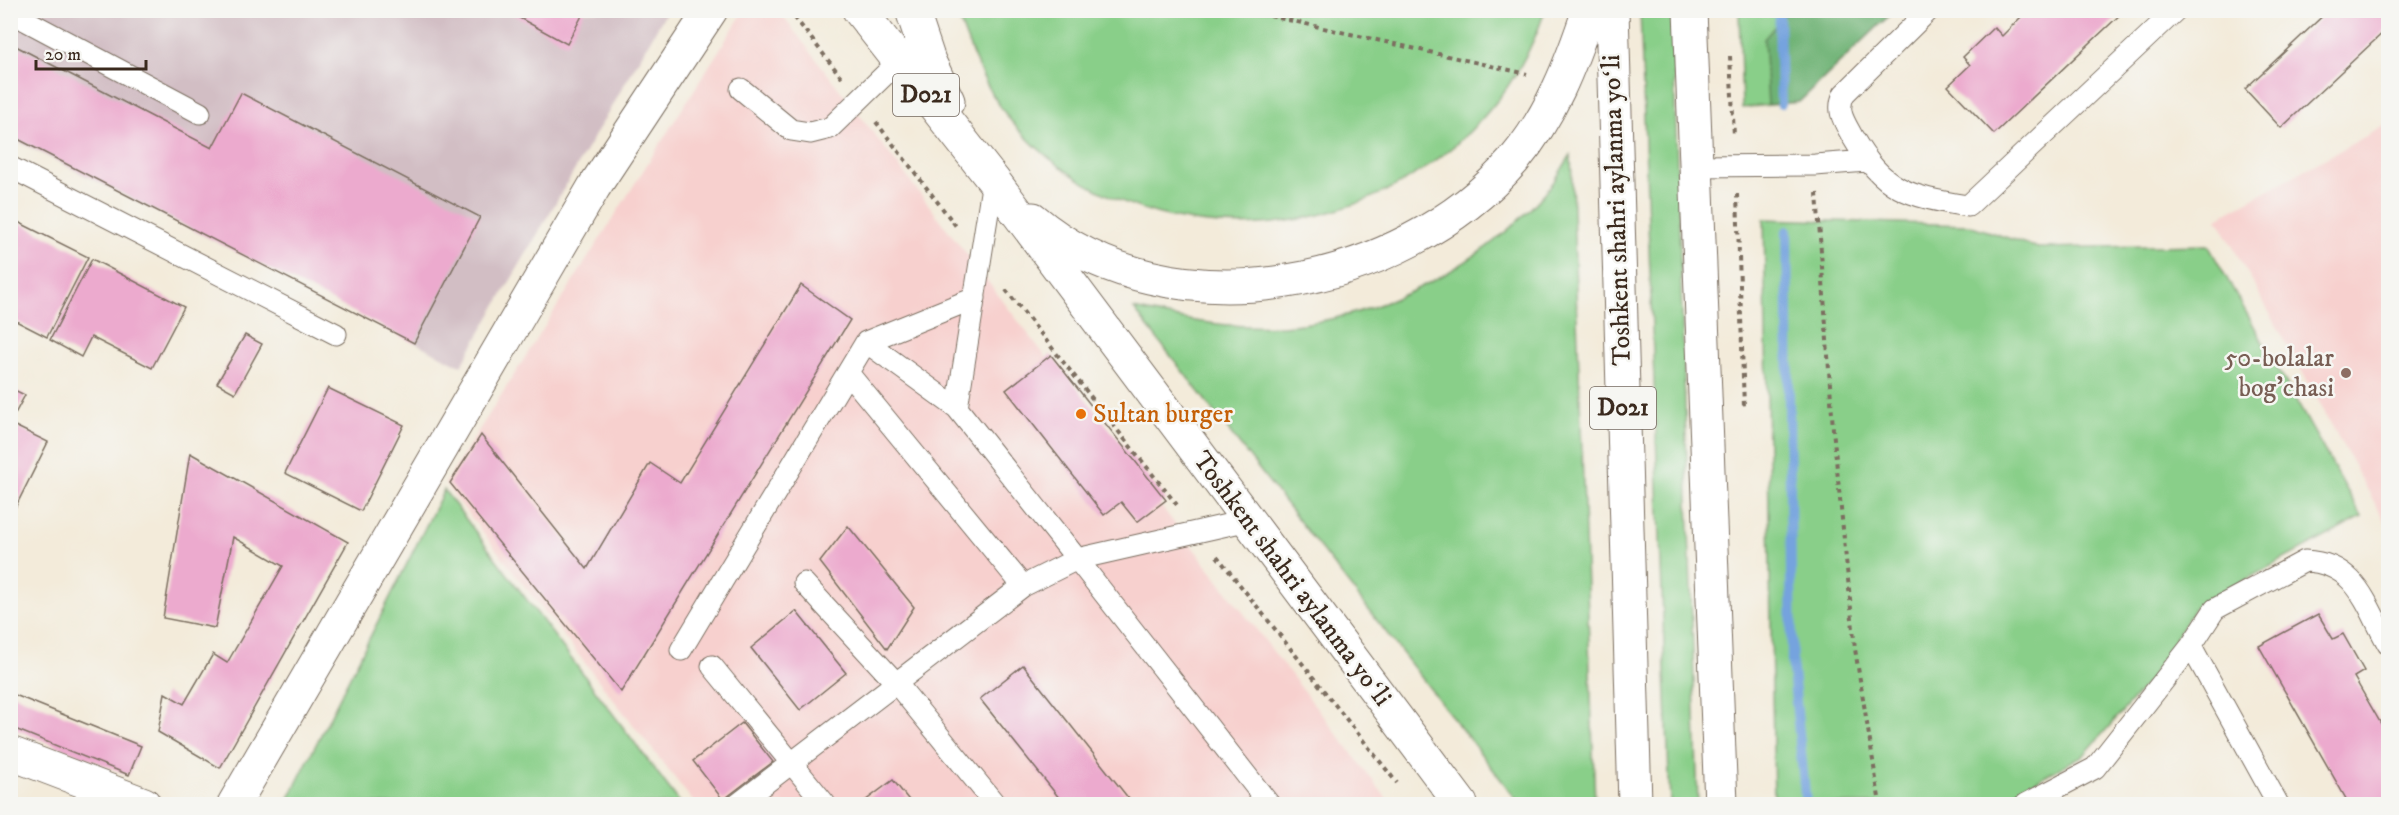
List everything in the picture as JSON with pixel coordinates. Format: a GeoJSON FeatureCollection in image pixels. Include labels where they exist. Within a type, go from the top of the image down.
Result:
{"type":"FeatureCollection","features":[{"type":"Feature","properties":{"kind":"main road"},"geometry":{"type":"LineString","coordinates":[[234,804],[594,188],[711,10]]}},
{"type":"Feature","properties":{"kind":"main road","name":"Toshkent shahri aylanma yoʻli"},"geometry":{"type":"LineString","coordinates":[[859,10],[993,180],[1461,804]]}},
{"type":"Feature","properties":{"kind":"main road","name":"Toshkent shahri aylanma yoʻli"},"geometry":{"type":"LineString","coordinates":[[912,10],[937,79],[993,180],[1015,204],[1061,240],[1129,272],[1154,278],[1251,285],[1300,279],[1349,268],[1396,250],[1458,211],[1496,179],[1524,147],[1543,120],[1563,82],[1589,10]]}},
{"type":"Feature","properties":{"kind":"main road","name":"Toshkent shahri aylanma yoʻli"},"geometry":{"type":"LineString","coordinates":[[1612,10],[1635,804]]}},
{"type":"Feature","properties":{"kind":"main road"},"geometry":{"type":"LineString","coordinates":[[1690,10],[1721,804]]}},
{"type":"Feature","properties":{"kind":"main road"},"geometry":{"type":"LineString","coordinates":[[10,753],[142,804]]}},
{"type":"Feature","properties":{"kind":"lane"},"geometry":{"type":"LineString","coordinates":[[1929,10],[1844,94],[1839,104],[1840,116],[1867,161],[1885,181],[1927,200],[1968,206],[2176,10]]}},
{"type":"Feature","properties":{"kind":"lane"},"geometry":{"type":"LineString","coordinates":[[10,12],[200,113]]}},
{"type":"Feature","properties":{"kind":"lane"},"geometry":{"type":"LineString","coordinates":[[741,89],[792,130],[810,133],[830,128],[899,61]]}},
{"type":"Feature","properties":{"kind":"lane"},"geometry":{"type":"LineString","coordinates":[[1695,166],[1815,165],[1867,161]]}},
{"type":"Feature","properties":{"kind":"lane"},"geometry":{"type":"LineString","coordinates":[[10,167],[336,334]]}},
{"type":"Feature","properties":{"kind":"lane"},"geometry":{"type":"LineString","coordinates":[[957,408],[993,180]]}},
{"type":"Feature","properties":{"kind":"lane"},"geometry":{"type":"LineString","coordinates":[[681,650],[866,342],[975,298]]}},
{"type":"Feature","properties":{"kind":"lane"},"geometry":{"type":"LineString","coordinates":[[866,342],[957,408],[1269,804]]}},
{"type":"Feature","properties":{"kind":"lane"},"geometry":{"type":"LineString","coordinates":[[848,373],[1023,586]]}},
{"type":"Feature","properties":{"kind":"lane"},"geometry":{"type":"LineString","coordinates":[[738,804],[1023,586],[1077,559],[1249,520]]}},
{"type":"Feature","properties":{"kind":"lane"},"geometry":{"type":"LineString","coordinates":[[2026,804],[2095,768],[2192,646],[2215,609],[2305,561],[2321,562],[2345,572],[2355,584],[2388,644]]}},
{"type":"Feature","properties":{"kind":"lane"},"geometry":{"type":"LineString","coordinates":[[804,583],[897,684],[995,804]]}},
{"type":"Feature","properties":{"kind":"lane"},"geometry":{"type":"LineString","coordinates":[[2192,646],[2278,804]]}},
{"type":"Feature","properties":{"kind":"lane"},"geometry":{"type":"LineString","coordinates":[[712,666],[825,804]]}},
{"type":"Feature","properties":{"kind":"path"},"geometry":{"type":"LineString","coordinates":[[789,10],[981,258],[1400,786]]}},
{"type":"Feature","properties":{"kind":"path"},"geometry":{"type":"LineString","coordinates":[[1244,10],[1563,82]]}},
{"type":"Feature","properties":{"kind":"path"},"geometry":{"type":"LineString","coordinates":[[1815,165],[1833,429],[1853,637],[1880,804]]}},
{"type":"Feature","properties":{"kind":"shaded area"},"geometry":{"type":"Polygon","coordinates":[[[10,11],[667,11],[461,366],[11,138],[10,11]]]}},
{"type":"Feature","properties":{"kind":"shaded area"},"geometry":{"type":"Polygon","coordinates":[[[744,11],[779,11],[1391,804],[695,804],[445,484],[744,11]]]}},
{"type":"Feature","properties":{"kind":"shaded area","name":"50-bolalar bog'chasi"},"geometry":{"type":"Polygon","coordinates":[[[2388,124],[2388,527],[2217,218],[2388,124]]]}},
{"type":"Feature","properties":{"kind":"green space"},"geometry":{"type":"Polygon","coordinates":[[[956,10],[1545,11],[1508,86],[1455,145],[1389,189],[1315,216],[1236,225],[1158,214],[1085,183],[1019,130],[998,104],[982,74],[956,10]]]}},
{"type":"Feature","properties":{"kind":"green space"},"geometry":{"type":"Polygon","coordinates":[[[1640,11],[1672,11],[1698,804],[1670,804],[1640,11]]]}},
{"type":"Feature","properties":{"kind":"green space"},"geometry":{"type":"Polygon","coordinates":[[[1739,11],[1894,11],[1799,102],[1742,108],[1739,11]]]}},
{"type":"Feature","properties":{"kind":"green space"},"geometry":{"type":"Polygon","coordinates":[[[1788,11],[1894,11],[1799,102],[1768,105],[1764,39],[1788,11]]]}},
{"type":"Feature","properties":{"kind":"green space"},"geometry":{"type":"Polygon","coordinates":[[[1571,155],[1595,804],[1520,804],[1134,309],[1208,323],[1264,327],[1320,321],[1357,312],[1429,283],[1494,241],[1523,216],[1548,189],[1571,155]]]}},
{"type":"Feature","properties":{"kind":"green space"},"geometry":{"type":"Polygon","coordinates":[[[1764,219],[1969,225],[2038,248],[2208,245],[2362,517],[2195,607],[2150,680],[2084,755],[1994,804],[1774,804],[1764,219]]]}},
{"type":"Feature","properties":{"kind":"green space"},"geometry":{"type":"Polygon","coordinates":[[[444,490],[681,804],[289,804],[288,800],[444,490]]]}},
{"type":"Feature","properties":{"kind":"building"},"geometry":{"type":"Polygon","coordinates":[[[505,10],[585,10],[567,44],[505,10]]]}},
{"type":"Feature","properties":{"kind":"building"},"geometry":{"type":"Polygon","coordinates":[[[2028,10],[2125,10],[1994,134],[1948,86],[1970,65],[1963,57],[1994,27],[2002,36],[2028,10]]]}},
{"type":"Feature","properties":{"kind":"building"},"geometry":{"type":"Polygon","coordinates":[[[2329,10],[2388,10],[2388,28],[2281,128],[2245,89],[2329,10]]]}},
{"type":"Feature","properties":{"kind":"building"},"geometry":{"type":"Polygon","coordinates":[[[10,43],[212,148],[241,93],[480,217],[414,343],[10,135],[10,43]]]}},
{"type":"Feature","properties":{"kind":"building"},"geometry":{"type":"Polygon","coordinates":[[[10,218],[88,257],[47,337],[10,318],[10,218]]]}},
{"type":"Feature","properties":{"kind":"building"},"geometry":{"type":"Polygon","coordinates":[[[92,259],[184,307],[152,368],[91,337],[81,357],[50,340],[92,259]]]}},
{"type":"Feature","properties":{"kind":"building"},"geometry":{"type":"Polygon","coordinates":[[[801,285],[850,320],[621,692],[450,483],[481,435],[587,569],[650,463],[680,483],[801,285]]]}},
{"type":"Feature","properties":{"kind":"building"},"geometry":{"type":"Polygon","coordinates":[[[245,335],[262,344],[235,393],[217,383],[245,335]]]}},
{"type":"Feature","properties":{"kind":"building"},"geometry":{"type":"Polygon","coordinates":[[[1051,355],[1166,500],[1137,522],[1121,502],[1104,515],[1006,390],[1051,355]]]}},
{"type":"Feature","properties":{"kind":"building"},"geometry":{"type":"Polygon","coordinates":[[[10,388],[25,395],[10,423],[10,388]]]}},
{"type":"Feature","properties":{"kind":"building"},"geometry":{"type":"Polygon","coordinates":[[[328,388],[404,425],[361,511],[285,473],[328,388]]]}},
{"type":"Feature","properties":{"kind":"building"},"geometry":{"type":"Polygon","coordinates":[[[13,425],[48,442],[10,518],[10,430],[13,425]]]}},
{"type":"Feature","properties":{"kind":"building"},"geometry":{"type":"Polygon","coordinates":[[[190,453],[348,542],[220,768],[158,732],[165,693],[184,704],[213,654],[227,663],[283,566],[233,537],[215,628],[163,618],[190,453]]]}},
{"type":"Feature","properties":{"kind":"building"},"geometry":{"type":"Polygon","coordinates":[[[848,526],[914,607],[887,649],[820,562],[848,526]]]}},
{"type":"Feature","properties":{"kind":"building"},"geometry":{"type":"Polygon","coordinates":[[[796,611],[846,673],[800,710],[751,648],[796,611]]]}},
{"type":"Feature","properties":{"kind":"building"},"geometry":{"type":"Polygon","coordinates":[[[2318,614],[2333,639],[2343,634],[2364,671],[2354,677],[2384,729],[2388,727],[2388,804],[2349,804],[2259,646],[2318,614]]]}},
{"type":"Feature","properties":{"kind":"building"},"geometry":{"type":"Polygon","coordinates":[[[1023,665],[1133,804],[1064,804],[980,699],[1023,665]]]}},
{"type":"Feature","properties":{"kind":"building"},"geometry":{"type":"Polygon","coordinates":[[[10,693],[141,746],[129,775],[10,727],[10,693]]]}},
{"type":"Feature","properties":{"kind":"building"},"geometry":{"type":"Polygon","coordinates":[[[742,723],[773,762],[723,800],[693,761],[742,723]]]}},
{"type":"Feature","properties":{"kind":"building"},"geometry":{"type":"Polygon","coordinates":[[[893,780],[912,804],[861,804],[893,780]]]}},
{"type":"Feature","properties":{"kind":"waterway"},"geometry":{"type":"LineString","coordinates":[[1779,10],[1781,104]]}},
{"type":"Feature","properties":{"kind":"waterway"},"geometry":{"type":"LineString","coordinates":[[1787,231],[1792,661],[1806,804]]}},
{"type":"Feature","properties":{"kind":"place","name":"50-bolalar bog'chasi"},"geometry":{"type":"Point","coordinates":[2346,373]}},
{"type":"Feature","properties":{"kind":"place","name":"Sultan burger"},"geometry":{"type":"Point","coordinates":[1081,414]}}]}
